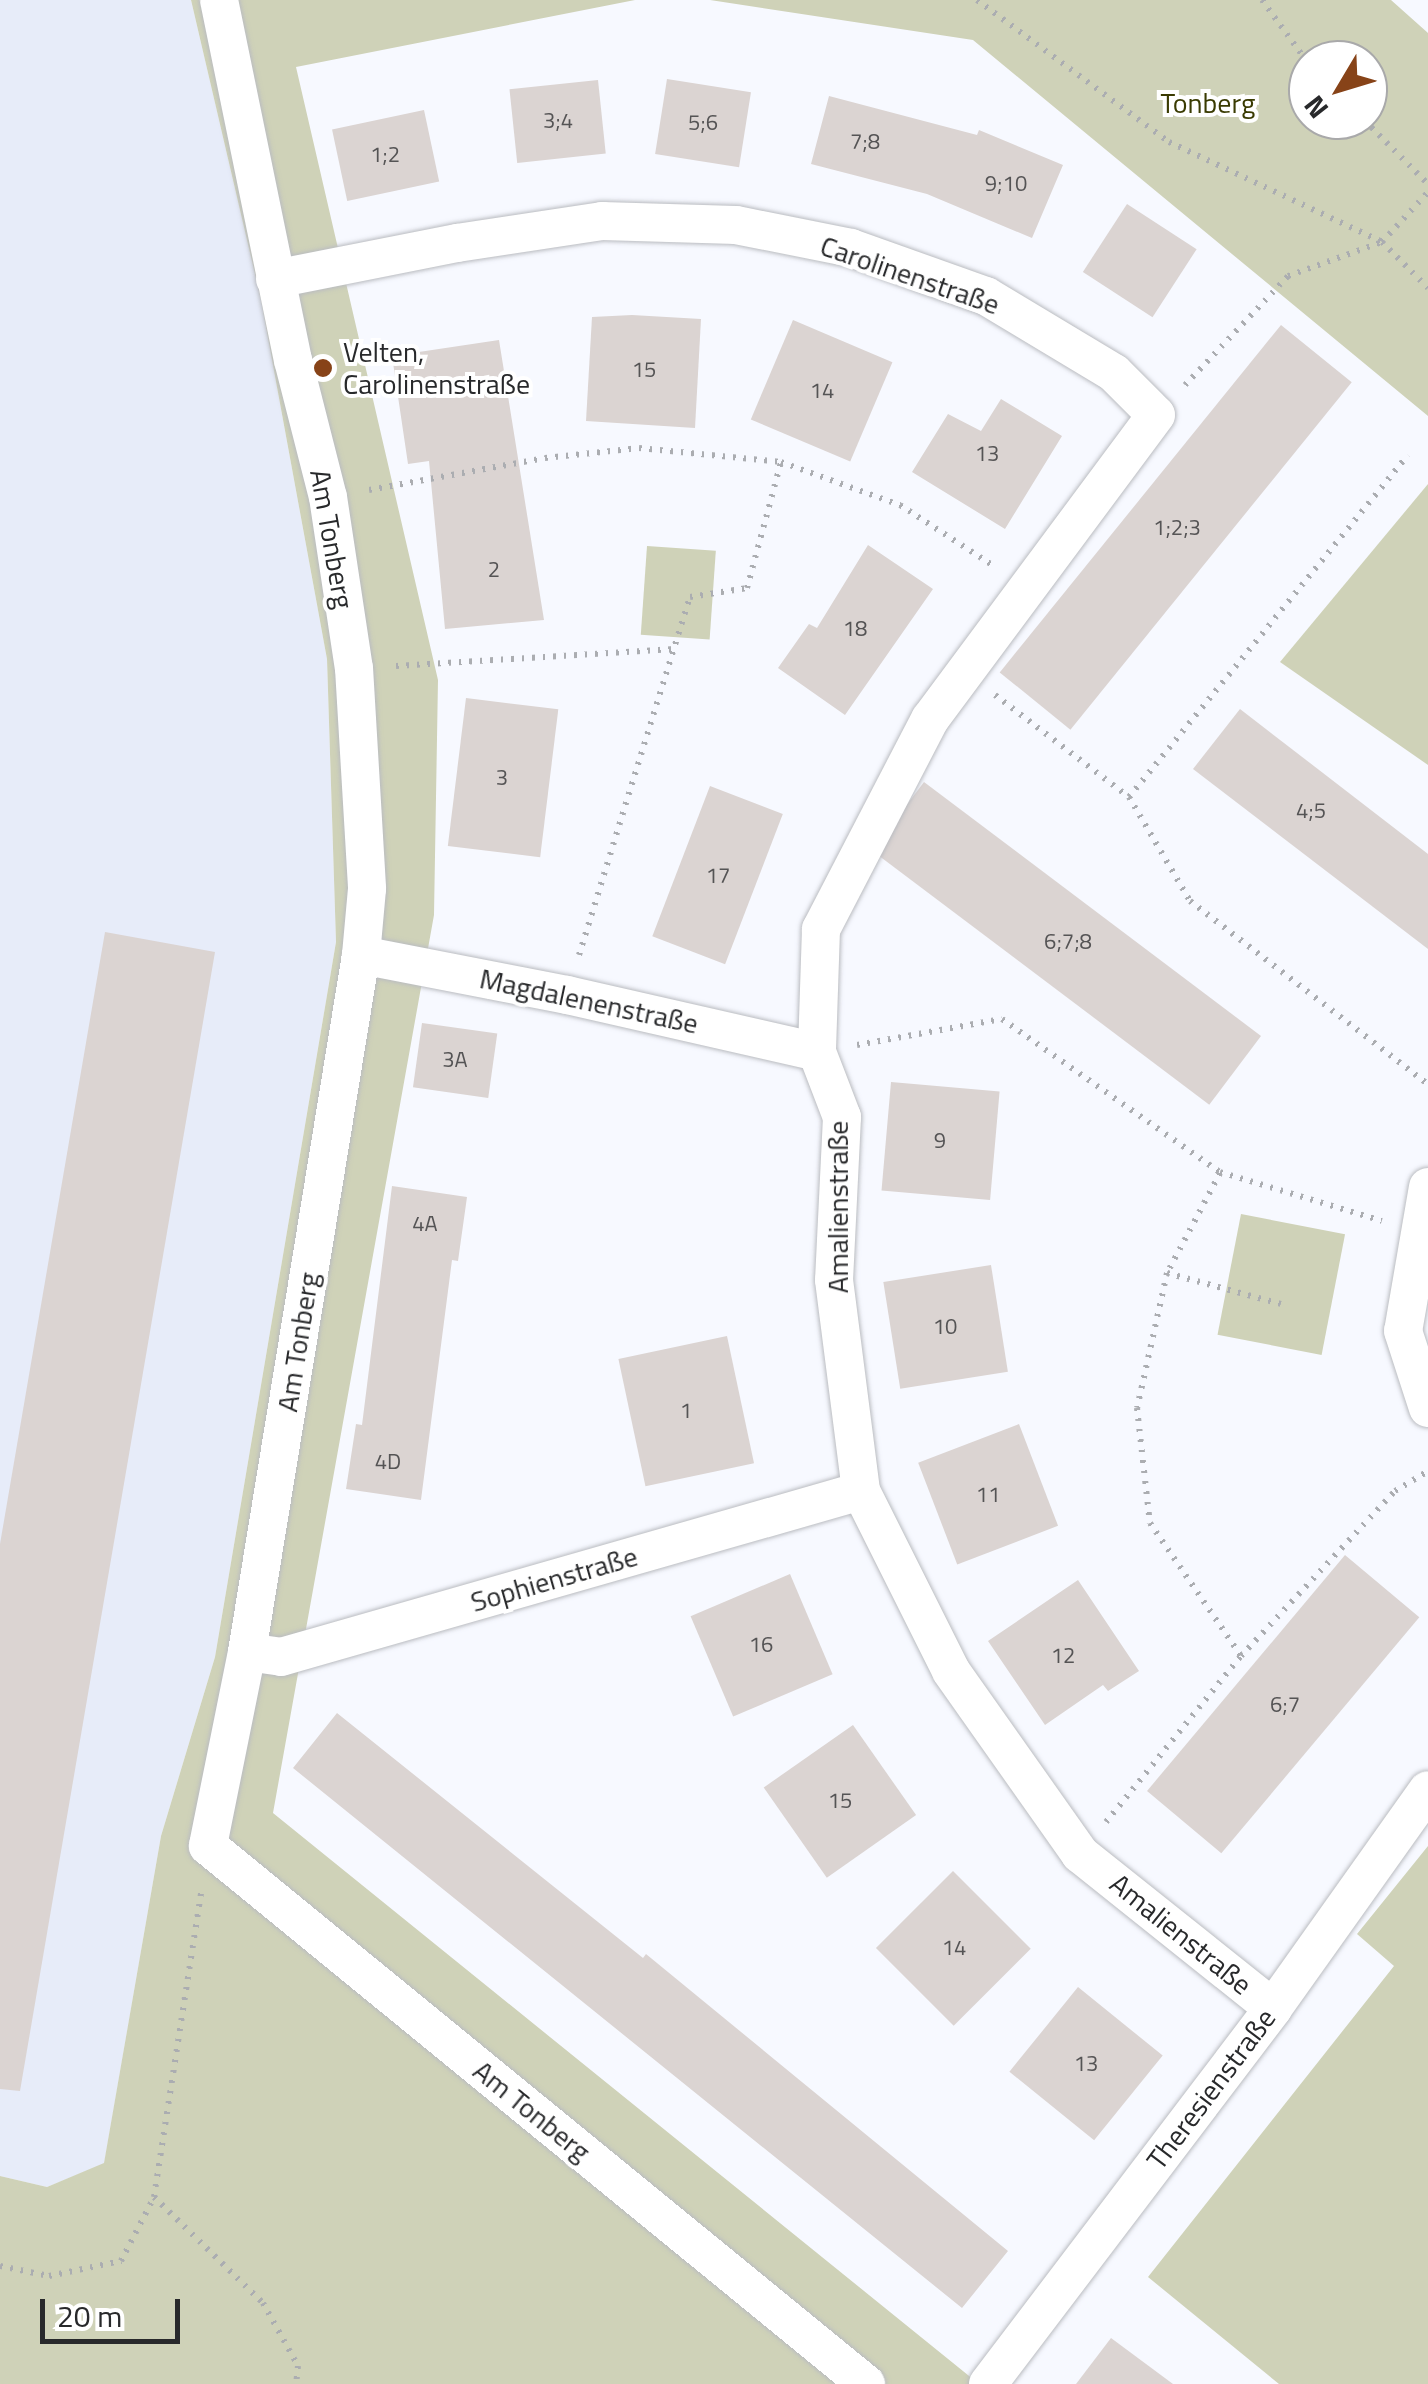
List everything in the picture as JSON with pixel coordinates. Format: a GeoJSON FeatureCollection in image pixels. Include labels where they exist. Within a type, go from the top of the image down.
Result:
{"type":"FeatureCollection","features":[{"type":"Feature","properties":{"kind":"street","name":"Am Tonberg"},"geometry":{"type":"LineString","coordinates":[[218,0],[276,279],[328,497],[354,668],[367,889],[361,955],[247,1652],[208,1846],[866,2384]]}},
{"type":"Feature","properties":{"kind":"street","name":"Carolinenstraße"},"geometry":{"type":"LineString","coordinates":[[276,279],[457,243],[602,221],[736,225],[851,248],[986,296],[1114,373],[1156,415]]}},
{"type":"Feature","properties":{"kind":"street","name":"Amalienstraße"},"geometry":{"type":"LineString","coordinates":[[1156,415],[930,719],[822,928],[816,1052],[842,1117],[834,1280],[861,1491],[951,1671],[1080,1854],[1274,2008]]}},
{"type":"Feature","properties":{"kind":"street","name":"Magdalenenstraße"},"geometry":{"type":"LineString","coordinates":[[361,955],[567,994],[816,1052]]}},
{"type":"Feature","properties":{"kind":"street"},"geometry":{"type":"LineString","coordinates":[[1428,1186],[1403,1331],[1428,1408]]}},
{"type":"Feature","properties":{"kind":"street","name":"Sophienstraße"},"geometry":{"type":"LineString","coordinates":[[247,1652],[281,1657],[861,1491]]}},
{"type":"Feature","properties":{"kind":"street","name":"Theresienstraße"},"geometry":{"type":"LineString","coordinates":[[988,2384],[1274,2008],[1428,1790]]}},
{"type":"Feature","properties":{"kind":"path"},"geometry":{"type":"LineString","coordinates":[[977,0],[1169,142],[1382,242],[1428,288]]}},
{"type":"Feature","properties":{"kind":"path"},"geometry":{"type":"LineString","coordinates":[[1262,0],[1292,40]]}},
{"type":"Feature","properties":{"kind":"path"},"geometry":{"type":"LineString","coordinates":[[1384,140],[1428,184]]}},
{"type":"Feature","properties":{"kind":"path"},"geometry":{"type":"LineString","coordinates":[[1156,415],[1288,276],[1382,242],[1428,192]]}},
{"type":"Feature","properties":{"kind":"path"},"geometry":{"type":"LineString","coordinates":[[328,497],[545,458],[640,448],[780,462],[900,505],[1026,588]]}},
{"type":"Feature","properties":{"kind":"path"},"geometry":{"type":"LineString","coordinates":[[1129,797],[1408,455]]}},
{"type":"Feature","properties":{"kind":"path"},"geometry":{"type":"LineString","coordinates":[[567,994],[690,596],[747,588],[780,462]]}},
{"type":"Feature","properties":{"kind":"path"},"geometry":{"type":"LineString","coordinates":[[354,668],[674,649]]}},
{"type":"Feature","properties":{"kind":"path"},"geometry":{"type":"LineString","coordinates":[[965,672],[1129,797],[1190,902],[1428,1084]]}},
{"type":"Feature","properties":{"kind":"path"},"geometry":{"type":"LineString","coordinates":[[816,1052],[1002,1019],[1220,1172],[1419,1232]]}},
{"type":"Feature","properties":{"kind":"path"},"geometry":{"type":"LineString","coordinates":[[1220,1172],[1167,1273],[1137,1408],[1150,1522],[1241,1656]]}},
{"type":"Feature","properties":{"kind":"path"},"geometry":{"type":"LineString","coordinates":[[1167,1273],[1281,1304]]}},
{"type":"Feature","properties":{"kind":"path"},"geometry":{"type":"LineString","coordinates":[[1080,1854],[1241,1656],[1395,1491],[1428,1471]]}},
{"type":"Feature","properties":{"kind":"path"},"geometry":{"type":"LineString","coordinates":[[0,2266],[49,2276],[121,2260],[154,2197],[208,1846]]}},
{"type":"Feature","properties":{"kind":"path"},"geometry":{"type":"LineString","coordinates":[[154,2197],[263,2302],[298,2366],[296,2384]]}},
{"type":"Feature","properties":{"kind":"shaded area"},"geometry":{"type":"Polygon","coordinates":[[[0,0],[191,0],[261,300],[327,659],[336,942],[215,1657],[161,1836],[104,2164],[47,2187],[0,2176],[0,0]]]}},
{"type":"Feature","properties":{"kind":"green space"},"geometry":{"type":"Polygon","coordinates":[[[191,0],[635,0],[296,67],[438,680],[434,915],[273,1813],[979,2384],[0,2384],[0,2176],[47,2187],[104,2163],[161,1836],[215,1657],[336,942],[327,659],[261,300],[191,0]]]}},
{"type":"Feature","properties":{"kind":"green space","name":"Tonberg"},"geometry":{"type":"Polygon","coordinates":[[[710,0],[1391,0],[1428,33],[1428,416],[973,40],[710,0]]]}},
{"type":"Feature","properties":{"kind":"green space"},"geometry":{"type":"Polygon","coordinates":[[[1428,484],[1428,765],[1280,662],[1428,484]]]}},
{"type":"Feature","properties":{"kind":"green space"},"geometry":{"type":"Polygon","coordinates":[[[647,546],[716,551],[710,640],[641,635],[647,546]]]}},
{"type":"Feature","properties":{"kind":"green space"},"geometry":{"type":"Polygon","coordinates":[[[1241,1214],[1345,1234],[1322,1355],[1218,1335],[1241,1214]]]}},
{"type":"Feature","properties":{"kind":"green space"},"geometry":{"type":"Polygon","coordinates":[[[1428,1846],[1428,2384],[1279,2384],[1148,2277],[1394,1966],[1357,1934],[1428,1846]]]}},
{"type":"Feature","properties":{"kind":"building"},"geometry":{"type":"Polygon","coordinates":[[[667,79],[751,92],[739,167],[655,154],[667,79]]]}},
{"type":"Feature","properties":{"kind":"building"},"geometry":{"type":"Polygon","coordinates":[[[598,80],[606,154],[517,163],[509,89],[598,80]]]}},
{"type":"Feature","properties":{"kind":"building"},"geometry":{"type":"Polygon","coordinates":[[[829,96],[977,135],[979,130],[1063,165],[1032,238],[927,194],[811,164],[829,96]]]}},
{"type":"Feature","properties":{"kind":"building"},"geometry":{"type":"Polygon","coordinates":[[[424,110],[439,181],[347,201],[332,130],[424,110]]]}},
{"type":"Feature","properties":{"kind":"building"},"geometry":{"type":"Polygon","coordinates":[[[1127,204],[1197,249],[1152,317],[1083,272],[1127,204]]]}},
{"type":"Feature","properties":{"kind":"building"},"geometry":{"type":"Polygon","coordinates":[[[592,317],[701,319],[695,428],[586,421],[592,317]]]}},
{"type":"Feature","properties":{"kind":"building"},"geometry":{"type":"Polygon","coordinates":[[[793,320],[892,362],[850,462],[751,419],[793,320]]]}},
{"type":"Feature","properties":{"kind":"building"},"geometry":{"type":"Polygon","coordinates":[[[1281,325],[1352,382],[1070,730],[1000,672],[1281,325]]]}},
{"type":"Feature","properties":{"kind":"building"},"geometry":{"type":"Polygon","coordinates":[[[499,340],[544,620],[445,629],[429,461],[408,464],[392,356],[499,340]]]}},
{"type":"Feature","properties":{"kind":"building"},"geometry":{"type":"Polygon","coordinates":[[[1001,399],[1062,436],[1005,529],[912,472],[948,414],[981,431],[1001,399]]]}},
{"type":"Feature","properties":{"kind":"building"},"geometry":{"type":"Polygon","coordinates":[[[868,545],[933,589],[845,715],[778,668],[809,624],[817,628],[868,545]]]}},
{"type":"Feature","properties":{"kind":"building"},"geometry":{"type":"Polygon","coordinates":[[[466,698],[558,709],[540,857],[448,846],[466,698]]]}},
{"type":"Feature","properties":{"kind":"building"},"geometry":{"type":"Polygon","coordinates":[[[1240,709],[1428,854],[1428,949],[1193,769],[1240,709]]]}},
{"type":"Feature","properties":{"kind":"building"},"geometry":{"type":"Polygon","coordinates":[[[924,782],[1261,1036],[1209,1105],[872,851],[924,782]]]}},
{"type":"Feature","properties":{"kind":"building"},"geometry":{"type":"Polygon","coordinates":[[[710,786],[783,814],[725,964],[652,936],[710,786]]]}},
{"type":"Feature","properties":{"kind":"building"},"geometry":{"type":"Polygon","coordinates":[[[105,932],[215,952],[20,2091],[0,2089],[0,1544],[105,932]]]}},
{"type":"Feature","properties":{"kind":"building"},"geometry":{"type":"Polygon","coordinates":[[[422,1023],[497,1034],[488,1098],[413,1087],[422,1023]]]}},
{"type":"Feature","properties":{"kind":"building"},"geometry":{"type":"Polygon","coordinates":[[[891,1082],[1000,1091],[990,1200],[882,1191],[891,1082]]]}},
{"type":"Feature","properties":{"kind":"building"},"geometry":{"type":"Polygon","coordinates":[[[392,1186],[467,1197],[458,1261],[452,1260],[421,1500],[346,1489],[356,1424],[362,1425],[392,1186]]]}},
{"type":"Feature","properties":{"kind":"building"},"geometry":{"type":"Polygon","coordinates":[[[991,1265],[1008,1372],[900,1389],[883,1282],[991,1265]]]}},
{"type":"Feature","properties":{"kind":"building"},"geometry":{"type":"Polygon","coordinates":[[[727,1336],[754,1463],[645,1486],[618,1359],[727,1336]]]}},
{"type":"Feature","properties":{"kind":"building"},"geometry":{"type":"Polygon","coordinates":[[[1019,1424],[1058,1526],[957,1564],[918,1463],[1019,1424]]]}},
{"type":"Feature","properties":{"kind":"building"},"geometry":{"type":"Polygon","coordinates":[[[1345,1555],[1419,1617],[1221,1853],[1147,1791],[1345,1555]]]}},
{"type":"Feature","properties":{"kind":"building"},"geometry":{"type":"Polygon","coordinates":[[[790,1574],[833,1674],[733,1717],[691,1616],[790,1574]]]}},
{"type":"Feature","properties":{"kind":"building"},"geometry":{"type":"Polygon","coordinates":[[[1078,1580],[1139,1671],[1108,1691],[1103,1685],[1045,1725],[988,1641],[1078,1580]]]}},
{"type":"Feature","properties":{"kind":"building"},"geometry":{"type":"Polygon","coordinates":[[[337,1713],[643,1958],[646,1954],[1008,2251],[962,2308],[293,1768],[337,1713]]]}},
{"type":"Feature","properties":{"kind":"building"},"geometry":{"type":"Polygon","coordinates":[[[853,1725],[916,1815],[827,1878],[764,1788],[853,1725]]]}},
{"type":"Feature","properties":{"kind":"building"},"geometry":{"type":"Polygon","coordinates":[[[953,1871],[1031,1949],[954,2026],[876,1948],[953,1871]]]}},
{"type":"Feature","properties":{"kind":"building"},"geometry":{"type":"Polygon","coordinates":[[[1078,1987],[1163,2056],[1094,2140],[1009,2072],[1078,1987]]]}},
{"type":"Feature","properties":{"kind":"building"},"geometry":{"type":"Polygon","coordinates":[[[1111,2338],[1173,2384],[1076,2384],[1111,2338]]]}},
{"type":"Feature","properties":{"kind":"place","name":"Velten, Carolinenstraße"},"geometry":{"type":"Point","coordinates":[323,368]}}]}
